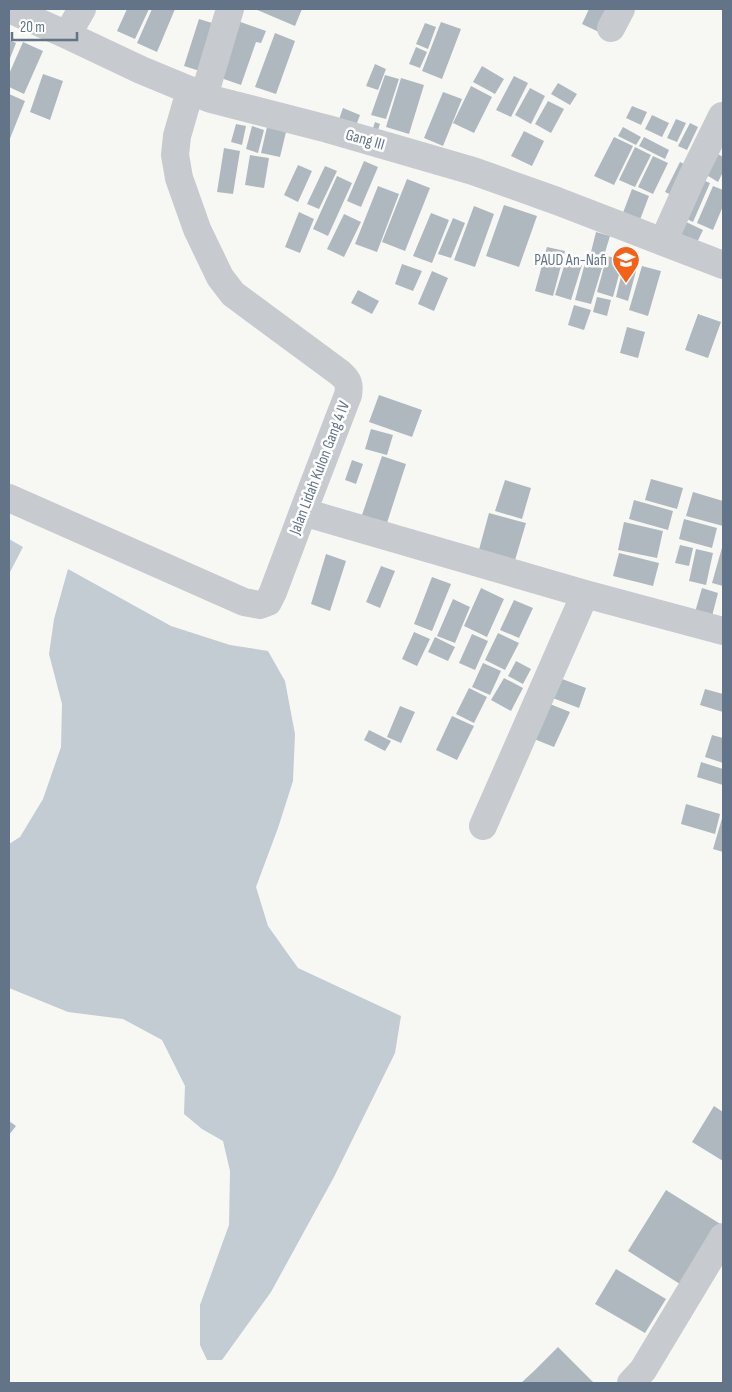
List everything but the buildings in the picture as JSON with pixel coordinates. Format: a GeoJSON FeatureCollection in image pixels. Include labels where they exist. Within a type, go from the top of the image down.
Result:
{"type":"FeatureCollection","features":[{"type":"Feature","properties":{"kind":"street"},"geometry":{"type":"LineString","coordinates":[[67,35],[82,9]]}},
{"type":"Feature","properties":{"kind":"street"},"geometry":{"type":"LineString","coordinates":[[197,93],[230,9]]}},
{"type":"Feature","properties":{"kind":"street","name":"Gang III"},"geometry":{"type":"LineString","coordinates":[[9,10],[197,93],[258,111],[328,128],[473,171],[723,265]]}},
{"type":"Feature","properties":{"kind":"street","name":"Jalan Lidah Kulon Gang 4 IV"},"geometry":{"type":"LineString","coordinates":[[9,498],[244,602],[260,605],[268,602],[273,592],[350,386],[347,379],[340,373],[233,294],[220,277],[196,230],[179,178],[175,155],[177,136],[197,93]]}},
{"type":"Feature","properties":{"kind":"street"},"geometry":{"type":"LineString","coordinates":[[663,242],[722,116]]}},
{"type":"Feature","properties":{"kind":"street"},"geometry":{"type":"LineString","coordinates":[[303,512],[585,594],[723,631]]}},
{"type":"Feature","properties":{"kind":"street"},"geometry":{"type":"LineString","coordinates":[[483,826],[585,594]]}},
{"type":"Feature","properties":{"kind":"street"},"geometry":{"type":"LineString","coordinates":[[631,1383],[643,1370],[723,1237]]}},
{"type":"Feature","properties":{"kind":"shaded area"},"geometry":{"type":"Polygon","coordinates":[[[9,539],[23,547],[9,574],[9,539]]]}},
{"type":"Feature","properties":{"kind":"shaded area"},"geometry":{"type":"Polygon","coordinates":[[[68,569],[171,626],[230,645],[268,651],[285,681],[295,734],[293,781],[256,887],[268,926],[298,968],[401,1016],[395,1053],[334,1177],[271,1292],[222,1360],[207,1360],[200,1345],[200,1305],[229,1225],[230,1171],[223,1141],[202,1129],[184,1114],[185,1086],[162,1040],[123,1019],[68,1012],[9,988],[9,844],[20,837],[43,799],[61,747],[62,704],[49,654],[54,619],[68,569]]]}},
{"type":"Feature","properties":{"kind":"place","name":"PAUD An-Nafi"},"geometry":{"type":"Point","coordinates":[626,284]}}]}
